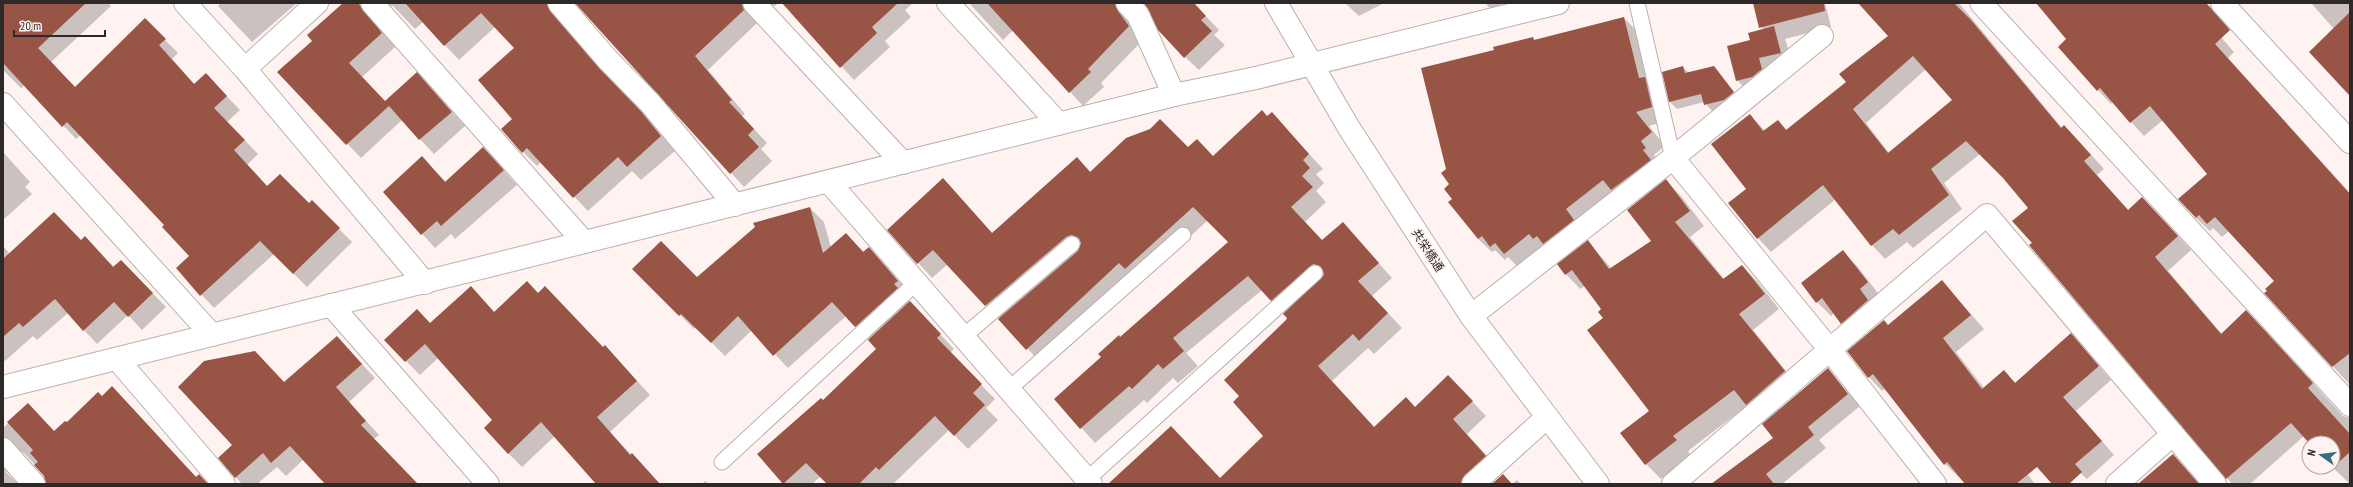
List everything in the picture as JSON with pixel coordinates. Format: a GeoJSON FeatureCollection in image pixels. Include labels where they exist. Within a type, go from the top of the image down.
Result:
{"type":"FeatureCollection","features":[{"type":"Feature","properties":{"kind":"street"},"geometry":{"type":"LineString","coordinates":[[185,3],[245,70],[425,282]]}},
{"type":"Feature","properties":{"kind":"street"},"geometry":{"type":"LineString","coordinates":[[245,70],[317,3]]}},
{"type":"Feature","properties":{"kind":"street"},"geometry":{"type":"LineString","coordinates":[[372,3],[584,242]]}},
{"type":"Feature","properties":{"kind":"street"},"geometry":{"type":"LineString","coordinates":[[559,3],[608,60],[650,103],[735,205]]}},
{"type":"Feature","properties":{"kind":"street"},"geometry":{"type":"LineString","coordinates":[[754,3],[903,163]]}},
{"type":"Feature","properties":{"kind":"street"},"geometry":{"type":"LineString","coordinates":[[948,3],[1059,124]]}},
{"type":"Feature","properties":{"kind":"street"},"geometry":{"type":"LineString","coordinates":[[1127,3],[1138,15],[1174,96]]}},
{"type":"Feature","properties":{"kind":"street","name":"共栄橋通"},"geometry":{"type":"LineString","coordinates":[[1276,3],[1350,128],[1471,316],[1598,484]]}},
{"type":"Feature","properties":{"kind":"street"},"geometry":{"type":"LineString","coordinates":[[1981,3],[2350,405]]}},
{"type":"Feature","properties":{"kind":"street"},"geometry":{"type":"LineString","coordinates":[[2222,3],[2350,142]]}},
{"type":"Feature","properties":{"kind":"street"},"geometry":{"type":"LineString","coordinates":[[3,387],[1059,124],[1256,78],[1547,4]]}},
{"type":"Feature","properties":{"kind":"street"},"geometry":{"type":"LineString","coordinates":[[1471,316],[1673,158],[1822,36]]}},
{"type":"Feature","properties":{"kind":"street"},"geometry":{"type":"LineString","coordinates":[[3,104],[212,335]]}},
{"type":"Feature","properties":{"kind":"street"},"geometry":{"type":"LineString","coordinates":[[1673,158],[1830,350],[1935,484]]}},
{"type":"Feature","properties":{"kind":"street"},"geometry":{"type":"LineString","coordinates":[[829,182],[964,336],[1087,482]]}},
{"type":"Feature","properties":{"kind":"street"},"geometry":{"type":"LineString","coordinates":[[1673,484],[1987,215],[2215,484]]}},
{"type":"Feature","properties":{"kind":"street"},"geometry":{"type":"LineString","coordinates":[[331,305],[488,484]]}},
{"type":"Feature","properties":{"kind":"street"},"geometry":{"type":"LineString","coordinates":[[117,359],[224,484]]}},
{"type":"Feature","properties":{"kind":"street"},"geometry":{"type":"LineString","coordinates":[[1473,484],[1547,418]]}},
{"type":"Feature","properties":{"kind":"street"},"geometry":{"type":"LineString","coordinates":[[2117,484],[2172,434]]}},
{"type":"Feature","properties":{"kind":"street"},"geometry":{"type":"LineString","coordinates":[[3,449],[34,484]]}},
{"type":"Feature","properties":{"kind":"lane"},"geometry":{"type":"LineString","coordinates":[[1637,3],[1673,158]]}},
{"type":"Feature","properties":{"kind":"lane"},"geometry":{"type":"LineString","coordinates":[[1009,389],[1183,234]]}},
{"type":"Feature","properties":{"kind":"lane"},"geometry":{"type":"LineString","coordinates":[[964,336],[1072,244]]}},
{"type":"Feature","properties":{"kind":"lane"},"geometry":{"type":"LineString","coordinates":[[1087,482],[1315,273]]}},
{"type":"Feature","properties":{"kind":"lane"},"geometry":{"type":"LineString","coordinates":[[722,462],[917,282]]}},
{"type":"Feature","properties":{"kind":"building"},"geometry":{"type":"Polygon","coordinates":[[[3,3],[86,3],[38,48],[75,87],[145,18],[166,39],[159,45],[194,84],[206,73],[227,96],[214,108],[245,140],[234,150],[267,186],[280,174],[309,203],[312,200],[340,228],[293,274],[260,241],[200,296],[176,268],[189,256],[162,227],[164,225],[67,122],[62,127],[3,63],[3,3]]]}},
{"type":"Feature","properties":{"kind":"building"},"geometry":{"type":"Polygon","coordinates":[[[343,3],[358,3],[382,33],[349,63],[385,101],[417,72],[452,112],[419,140],[389,106],[346,145],[277,72],[312,41],[307,35],[343,3]]]}},
{"type":"Feature","properties":{"kind":"building"},"geometry":{"type":"Polygon","coordinates":[[[405,3],[547,3],[550,11],[599,68],[641,111],[661,136],[627,167],[618,157],[573,198],[527,148],[522,153],[501,129],[512,119],[478,80],[514,48],[481,13],[444,46],[405,3]]]}},
{"type":"Feature","properties":{"kind":"building"},"geometry":{"type":"Polygon","coordinates":[[[575,3],[742,3],[744,10],[695,56],[732,100],[729,102],[754,129],[748,135],[759,147],[730,174],[575,3]]]}},
{"type":"Feature","properties":{"kind":"building"},"geometry":{"type":"Polygon","coordinates":[[[782,3],[898,3],[872,27],[877,33],[840,68],[782,3]]]}},
{"type":"Feature","properties":{"kind":"building"},"geometry":{"type":"Polygon","coordinates":[[[987,3],[1115,3],[1118,11],[1129,26],[1088,69],[1091,72],[1069,93],[987,3]]]}},
{"type":"Feature","properties":{"kind":"building"},"geometry":{"type":"Polygon","coordinates":[[[1144,3],[1194,3],[1206,16],[1201,20],[1212,31],[1184,58],[1158,30],[1144,3]]]}},
{"type":"Feature","properties":{"kind":"building"},"geometry":{"type":"Polygon","coordinates":[[[1753,3],[1824,3],[1825,11],[1759,28],[1753,3]]]}},
{"type":"Feature","properties":{"kind":"building"},"geometry":{"type":"Polygon","coordinates":[[[1858,3],[1954,3],[1971,20],[2061,128],[2064,125],[2091,155],[2084,161],[2128,210],[2142,197],[2178,236],[2155,257],[2221,334],[2246,310],[2313,383],[2308,388],[2350,434],[2350,452],[2341,460],[2341,435],[2302,435],[2291,423],[2226,479],[2029,245],[2032,243],[2012,221],[2028,208],[2003,178],[1966,141],[1931,169],[1949,195],[1899,235],[1893,229],[1871,246],[1823,185],[1757,239],[1728,203],[1746,189],[1711,144],[1750,114],[1763,131],[1778,120],[1786,130],[1846,82],[1839,74],[1888,36],[1858,3]],[[1913,56],[1853,109],[1888,153],[1952,100],[1913,56]]]}},
{"type":"Feature","properties":{"kind":"building"},"geometry":{"type":"Polygon","coordinates":[[[2036,3],[2206,3],[2211,8],[2230,30],[2215,44],[2350,194],[2350,353],[2332,367],[2264,293],[2267,291],[2265,289],[2274,281],[2215,217],[2207,224],[2199,215],[2196,218],[2178,199],[2207,174],[2150,106],[2130,123],[2100,88],[2097,91],[2058,47],[2066,39],[2036,3]]]}},
{"type":"Feature","properties":{"kind":"building"},"geometry":{"type":"Polygon","coordinates":[[[2350,12],[2350,96],[2309,52],[2350,12]]]}},
{"type":"Feature","properties":{"kind":"building"},"geometry":{"type":"Polygon","coordinates":[[[1624,17],[1639,78],[1645,77],[1652,107],[1636,112],[1652,132],[1641,141],[1646,148],[1643,150],[1651,160],[1611,190],[1603,180],[1566,209],[1574,220],[1543,244],[1537,236],[1533,239],[1529,234],[1504,254],[1495,243],[1490,247],[1482,236],[1478,239],[1448,202],[1452,199],[1444,189],[1449,184],[1441,173],[1446,169],[1421,68],[1494,50],[1493,47],[1533,37],[1534,40],[1624,17]]]}},
{"type":"Feature","properties":{"kind":"building"},"geometry":{"type":"Polygon","coordinates":[[[1774,26],[1781,53],[1759,58],[1762,69],[1752,77],[1736,81],[1727,46],[1750,40],[1748,33],[1774,26]]]}},
{"type":"Feature","properties":{"kind":"building"},"geometry":{"type":"Polygon","coordinates":[[[1683,66],[1685,73],[1714,66],[1734,92],[1724,100],[1704,105],[1701,94],[1669,102],[1662,72],[1683,66]]]}},
{"type":"Feature","properties":{"kind":"building"},"geometry":{"type":"Polygon","coordinates":[[[1262,110],[1267,116],[1272,112],[1309,154],[1303,160],[1310,168],[1302,176],[1313,187],[1291,207],[1322,240],[1343,222],[1379,263],[1358,281],[1388,313],[1359,341],[1353,334],[1318,366],[1374,427],[1406,397],[1415,407],[1448,375],[1473,401],[1453,419],[1486,456],[1465,475],[1461,484],[1108,484],[1171,426],[1220,478],[1263,436],[1233,402],[1239,396],[1224,380],[1286,320],[1287,318],[1283,314],[1324,275],[1321,267],[1313,264],[1271,301],[1248,276],[1173,338],[1184,351],[1163,369],[1158,364],[1132,389],[1129,386],[1080,429],[1054,399],[1101,357],[1098,354],[1119,335],[1120,337],[1228,242],[1193,207],[1125,269],[1119,263],[1026,350],[998,319],[1078,251],[1081,243],[1079,238],[1071,235],[1066,237],[985,306],[933,250],[917,264],[887,230],[943,178],[992,233],[1077,157],[1090,172],[1126,138],[1150,129],[1160,119],[1188,147],[1197,139],[1213,156],[1262,110]]]}},
{"type":"Feature","properties":{"kind":"building"},"geometry":{"type":"Polygon","coordinates":[[[483,147],[504,170],[441,226],[437,221],[421,235],[383,192],[422,156],[445,182],[483,147]]]}},
{"type":"Feature","properties":{"kind":"building"},"geometry":{"type":"Polygon","coordinates":[[[1666,179],[1690,211],[1675,222],[1723,279],[1742,265],[1765,294],[1739,314],[1785,371],[1746,405],[1734,390],[1673,436],[1677,440],[1645,465],[1620,433],[1649,411],[1587,330],[1603,318],[1598,312],[1601,309],[1572,270],[1565,275],[1557,264],[1588,240],[1609,269],[1651,241],[1627,210],[1666,179]]]}},
{"type":"Feature","properties":{"kind":"building"},"geometry":{"type":"Polygon","coordinates":[[[810,207],[823,253],[846,233],[863,252],[869,247],[898,281],[894,284],[898,288],[855,327],[832,302],[773,356],[738,316],[711,343],[681,314],[679,316],[632,269],[661,241],[697,277],[755,227],[753,223],[810,207]]]}},
{"type":"Feature","properties":{"kind":"building"},"geometry":{"type":"Polygon","coordinates":[[[54,212],[81,240],[85,236],[113,267],[121,260],[153,293],[128,317],[114,302],[83,331],[55,299],[23,327],[19,323],[3,337],[3,259],[54,212]]]}},
{"type":"Feature","properties":{"kind":"building"},"geometry":{"type":"Polygon","coordinates":[[[1843,250],[1868,282],[1860,289],[1868,300],[1841,324],[1822,298],[1816,303],[1801,283],[1843,250]]]}},
{"type":"Feature","properties":{"kind":"building"},"geometry":{"type":"Polygon","coordinates":[[[1942,280],[1971,315],[1943,338],[1982,389],[2004,370],[2015,383],[2071,333],[2099,366],[2063,397],[2102,441],[2075,464],[2082,472],[2069,484],[2052,484],[2037,467],[2016,484],[1965,484],[1947,462],[1944,465],[1873,374],[1868,378],[1847,351],[1884,320],[1888,325],[1942,280]]]}},
{"type":"Feature","properties":{"kind":"building"},"geometry":{"type":"Polygon","coordinates":[[[527,281],[538,293],[545,286],[603,347],[605,345],[637,381],[597,417],[630,455],[632,453],[660,484],[596,484],[541,422],[508,454],[484,428],[492,420],[425,344],[405,362],[384,340],[417,309],[430,323],[471,286],[494,312],[527,281]]]}},
{"type":"Feature","properties":{"kind":"building"},"geometry":{"type":"Polygon","coordinates":[[[910,301],[941,334],[937,338],[982,384],[973,393],[985,405],[954,436],[935,416],[879,470],[876,467],[859,484],[827,484],[806,463],[783,484],[757,454],[821,398],[823,400],[876,349],[868,340],[910,301]]]}},
{"type":"Feature","properties":{"kind":"building"},"geometry":{"type":"Polygon","coordinates":[[[337,336],[362,364],[336,387],[366,421],[361,425],[418,484],[325,484],[290,446],[271,463],[263,453],[235,478],[218,458],[232,445],[178,387],[204,361],[255,351],[284,382],[337,336]]]}},
{"type":"Feature","properties":{"kind":"building"},"geometry":{"type":"Polygon","coordinates":[[[1828,368],[1848,394],[1808,427],[1814,435],[1766,474],[1774,484],[1711,484],[1773,438],[1762,424],[1828,368]]]}},
{"type":"Feature","properties":{"kind":"building"},"geometry":{"type":"Polygon","coordinates":[[[112,386],[196,477],[199,474],[208,484],[46,484],[44,476],[34,465],[38,462],[30,453],[33,450],[7,422],[28,403],[54,431],[65,421],[67,422],[98,392],[102,396],[112,386]]]}},
{"type":"Feature","properties":{"kind":"building"},"geometry":{"type":"Polygon","coordinates":[[[2173,454],[2199,484],[2138,484],[2173,454]]]}},
{"type":"Feature","properties":{"kind":"building"},"geometry":{"type":"Polygon","coordinates":[[[1503,474],[1512,484],[1492,484],[1503,474]]]}}]}
